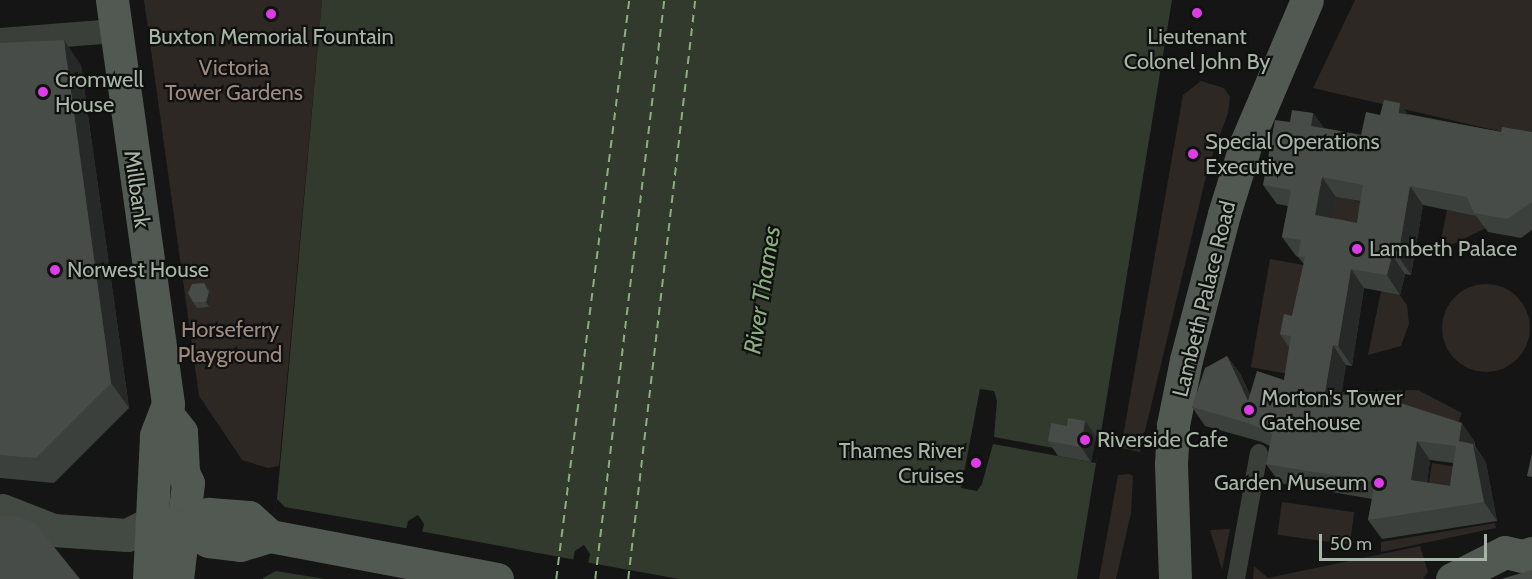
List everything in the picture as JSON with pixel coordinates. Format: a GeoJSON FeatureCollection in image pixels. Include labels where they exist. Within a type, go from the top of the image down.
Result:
{"type":"FeatureCollection","features":[{"type":"Feature","properties":{"kind":"main road","name":"Lambeth Palace Road"},"geometry":{"type":"LineString","coordinates":[[1174,578],[1171,454],[1186,360],[1224,214],[1246,143],[1307,0]]}},
{"type":"Feature","properties":{"kind":"main road","name":"Millbank"},"geometry":{"type":"LineString","coordinates":[[113,16],[165,366],[167,414],[156,436],[149,524],[149,579]]}},
{"type":"Feature","properties":{"kind":"main road","name":"Millbank"},"geometry":{"type":"LineString","coordinates":[[167,414],[181,432],[183,472],[188,483],[185,526],[177,579]]}},
{"type":"Feature","properties":{"kind":"main road"},"geometry":{"type":"LineString","coordinates":[[1,510],[52,508],[119,513],[149,524],[185,526],[205,540],[232,544],[270,536],[496,579]]}},
{"type":"Feature","properties":{"kind":"main road"},"geometry":{"type":"LineString","coordinates":[[1452,579],[1505,552],[1523,563]]}},
{"type":"Feature","properties":{"kind":"street"},"geometry":{"type":"LineString","coordinates":[[0,40],[113,16]]}},
{"type":"Feature","properties":{"kind":"street"},"geometry":{"type":"LineString","coordinates":[[1236,579],[1258,453]]}},
{"type":"Feature","properties":{"kind":"green space","name":"Victoria Tower Gardens"},"geometry":{"type":"Polygon","coordinates":[[[144,0],[322,0],[279,466],[268,468],[242,460],[199,396],[144,0]]]}},
{"type":"Feature","properties":{"kind":"green space"},"geometry":{"type":"Polygon","coordinates":[[[1355,0],[1532,0],[1532,139],[1313,88],[1355,0]]]}},
{"type":"Feature","properties":{"kind":"green space"},"geometry":{"type":"Polygon","coordinates":[[[1201,81],[1224,88],[1230,97],[1228,113],[1209,164],[1140,452],[1121,448],[1183,95],[1201,81]]]}},
{"type":"Feature","properties":{"kind":"green space"},"geometry":{"type":"Polygon","coordinates":[[[1329,195],[1377,205],[1370,242],[1329,235],[1329,195]]]}},
{"type":"Feature","properties":{"kind":"green space"},"geometry":{"type":"Polygon","coordinates":[[[1447,210],[1492,219],[1486,228],[1445,248],[1441,240],[1447,210]]]}},
{"type":"Feature","properties":{"kind":"green space"},"geometry":{"type":"Polygon","coordinates":[[[1270,259],[1309,266],[1290,374],[1251,367],[1270,259]]]}},
{"type":"Feature","properties":{"kind":"green space"},"geometry":{"type":"Polygon","coordinates":[[[1486,284],[1503,288],[1517,297],[1526,311],[1530,328],[1526,345],[1517,359],[1503,368],[1486,372],[1469,368],[1455,359],[1446,345],[1442,328],[1446,311],[1455,297],[1469,288],[1486,284]]]}},
{"type":"Feature","properties":{"kind":"green space"},"geometry":{"type":"Polygon","coordinates":[[[1381,291],[1400,295],[1407,305],[1409,324],[1401,346],[1368,355],[1381,291]]]}},
{"type":"Feature","properties":{"kind":"green space"},"geometry":{"type":"Polygon","coordinates":[[[1418,390],[1462,413],[1454,434],[1336,411],[1339,392],[1418,390]]]}},
{"type":"Feature","properties":{"kind":"green space"},"geometry":{"type":"Polygon","coordinates":[[[1432,463],[1468,469],[1462,504],[1426,499],[1432,463]]]}},
{"type":"Feature","properties":{"kind":"green space"},"geometry":{"type":"Polygon","coordinates":[[[1118,475],[1133,476],[1131,513],[1116,579],[1099,579],[1118,475]]]}},
{"type":"Feature","properties":{"kind":"green space"},"geometry":{"type":"Polygon","coordinates":[[[1282,502],[1354,512],[1350,545],[1277,535],[1282,502]]]}},
{"type":"Feature","properties":{"kind":"green space"},"geometry":{"type":"Polygon","coordinates":[[[1495,523],[1496,528],[1381,552],[1381,542],[1495,523]]]}},
{"type":"Feature","properties":{"kind":"green space"},"geometry":{"type":"Polygon","coordinates":[[[1230,529],[1222,570],[1210,530],[1230,529]]]}},
{"type":"Feature","properties":{"kind":"green space"},"geometry":{"type":"Polygon","coordinates":[[[1420,546],[1428,572],[1423,579],[1253,579],[1254,566],[1268,578],[1420,546]]]}},
{"type":"Feature","properties":{"kind":"water","name":"River Thames"},"geometry":{"type":"Polygon","coordinates":[[[322,0],[1172,0],[1077,579],[585,579],[590,554],[584,545],[575,551],[569,579],[412,579],[424,524],[418,515],[408,521],[396,579],[263,579],[277,499],[322,0]]]}},
{"type":"Feature","properties":{"kind":"pier"},"geometry":{"type":"Polygon","coordinates":[[[980,389],[994,391],[997,401],[994,437],[1059,449],[1078,433],[1101,437],[1096,463],[993,444],[982,484],[977,491],[961,488],[980,389]]]}},
{"type":"Feature","properties":{"kind":"pier"},"geometry":{"type":"Polygon","coordinates":[[[277,499],[285,507],[410,529],[399,579],[325,579],[276,571],[263,578],[277,499]]]}},
{"type":"Feature","properties":{"kind":"pier"},"geometry":{"type":"Polygon","coordinates":[[[419,531],[576,560],[572,579],[409,579],[419,531]]]}},
{"type":"Feature","properties":{"kind":"pier"},"geometry":{"type":"Polygon","coordinates":[[[585,562],[679,579],[582,579],[585,562]]]}},
{"type":"Feature","properties":{"kind":"building","name":"Norwest House"},"geometry":{"type":"Polygon","coordinates":[[[64,40],[111,383],[36,458],[0,455],[0,43],[64,40]]]}},
{"type":"Feature","properties":{"kind":"building"},"geometry":{"type":"Polygon","coordinates":[[[1384,100],[1400,103],[1399,113],[1501,132],[1502,127],[1532,132],[1532,202],[1507,219],[1474,213],[1467,197],[1410,186],[1398,256],[1392,255],[1387,275],[1351,269],[1338,346],[1333,345],[1325,392],[1397,402],[1462,423],[1459,441],[1473,444],[1484,502],[1368,520],[1375,482],[1266,464],[1272,434],[1248,423],[1192,407],[1205,368],[1227,356],[1248,401],[1257,371],[1284,380],[1291,336],[1280,334],[1284,314],[1292,316],[1305,257],[1298,256],[1301,240],[1282,237],[1291,190],[1263,185],[1275,120],[1290,122],[1292,110],[1313,113],[1311,126],[1361,135],[1366,112],[1380,115],[1384,100]],[[1322,177],[1315,215],[1357,223],[1363,185],[1322,177]],[[1417,441],[1411,480],[1450,486],[1456,446],[1417,441]]]}},
{"type":"Feature","properties":{"kind":"building"},"geometry":{"type":"Polygon","coordinates":[[[204,283],[209,292],[206,302],[193,302],[188,293],[192,284],[204,283]]]}},
{"type":"Feature","properties":{"kind":"building"},"geometry":{"type":"Polygon","coordinates":[[[1068,418],[1085,421],[1081,447],[1048,441],[1051,423],[1067,426],[1068,418]]]}},
{"type":"Feature","properties":{"kind":"building"},"geometry":{"type":"Polygon","coordinates":[[[1532,453],[1532,477],[1527,476],[1532,453]]]}},
{"type":"Feature","properties":{"kind":"building"},"geometry":{"type":"Polygon","coordinates":[[[0,515],[34,522],[80,579],[0,579],[0,515]]]}},
{"type":"Feature","properties":{"kind":"building"},"geometry":{"type":"Polygon","coordinates":[[[1532,570],[1532,579],[1501,579],[1532,570]]]}},
{"type":"Feature","properties":{"kind":"ferry route"},"geometry":{"type":"LineString","coordinates":[[556,579],[629,0]]}},
{"type":"Feature","properties":{"kind":"ferry route"},"geometry":{"type":"LineString","coordinates":[[595,579],[664,0]]}},
{"type":"Feature","properties":{"kind":"ferry route"},"geometry":{"type":"LineString","coordinates":[[628,579],[695,0]]}},
{"type":"Feature","properties":{"kind":"place","name":"Lieutenant Colonel John By"},"geometry":{"type":"Point","coordinates":[1197,13]}},
{"type":"Feature","properties":{"kind":"place","name":"Buxton Memorial Fountain"},"geometry":{"type":"Point","coordinates":[271,14]}},
{"type":"Feature","properties":{"kind":"place","name":"Cromwell House"},"geometry":{"type":"Point","coordinates":[43,92]}},
{"type":"Feature","properties":{"kind":"place","name":"Special Operations Executive"},"geometry":{"type":"Point","coordinates":[1193,154]}},
{"type":"Feature","properties":{"kind":"place","name":"Lambeth Palace"},"geometry":{"type":"Point","coordinates":[1357,249]}},
{"type":"Feature","properties":{"kind":"place","name":"Norwest House"},"geometry":{"type":"Point","coordinates":[55,270]}},
{"type":"Feature","properties":{"kind":"place","name":"Morton's Tower Gatehouse"},"geometry":{"type":"Point","coordinates":[1249,410]}},
{"type":"Feature","properties":{"kind":"place","name":"Riverside Cafe"},"geometry":{"type":"Point","coordinates":[1085,440]}},
{"type":"Feature","properties":{"kind":"place","name":"Thames River Cruises"},"geometry":{"type":"Point","coordinates":[976,463]}},
{"type":"Feature","properties":{"kind":"place","name":"Garden Museum"},"geometry":{"type":"Point","coordinates":[1379,483]}},
{"type":"Feature","properties":{"kind":"park label","name":"Horseferry Playground"},"geometry":{"type":"Point","coordinates":[230,342]}}]}
